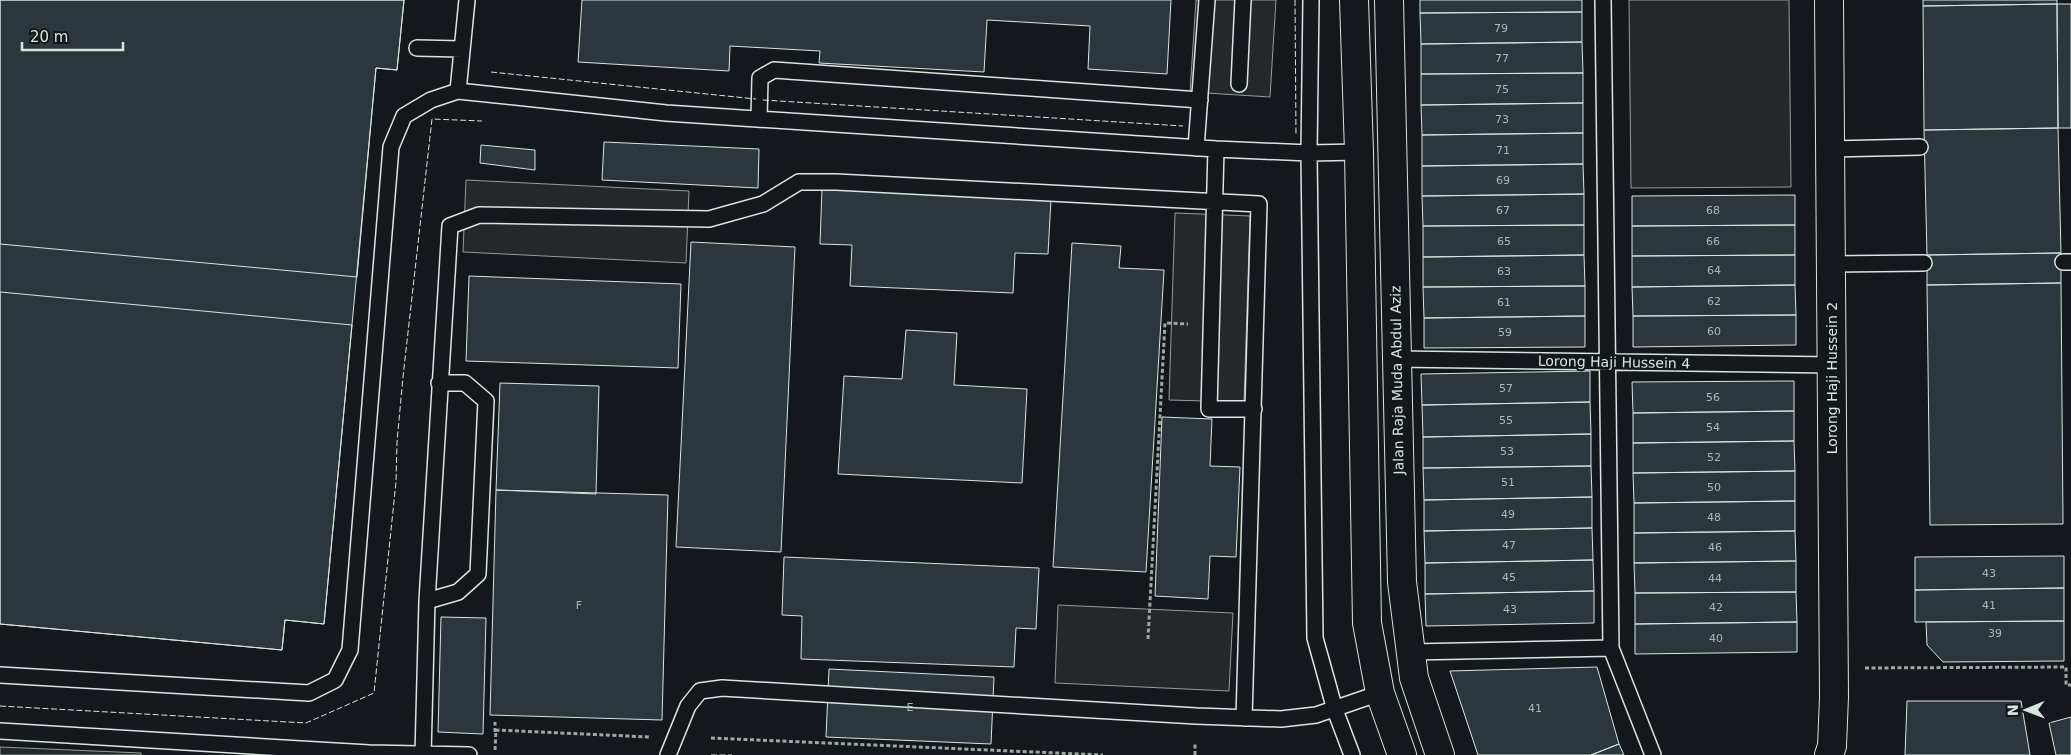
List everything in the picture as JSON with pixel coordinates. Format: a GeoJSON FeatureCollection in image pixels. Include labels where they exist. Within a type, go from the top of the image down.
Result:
{"type":"FeatureCollection","features":[{"type":"Feature","properties":{"kind":"main road"},"geometry":{"type":"LineString","coordinates":[[1354,0],[1359,152],[1367,623],[1380,693],[1402,755]]}},
{"type":"Feature","properties":{"kind":"main road","name":"Jalan Raja Muda Abdul Aziz"},"geometry":{"type":"LineString","coordinates":[[1389,0],[1402,582],[1414,678],[1440,755]]}},
{"type":"Feature","properties":{"kind":"main road","name":"Lorong Haji Hussein 2"},"geometry":{"type":"LineString","coordinates":[[1829,0],[1834,668],[1832,746],[1829,755]]}},
{"type":"Feature","properties":{"kind":"lane"},"geometry":{"type":"LineString","coordinates":[[458,91],[467,0]]}},
{"type":"Feature","properties":{"kind":"lane"},"geometry":{"type":"LineString","coordinates":[[1196,148],[1207,0]]}},
{"type":"Feature","properties":{"kind":"lane"},"geometry":{"type":"LineString","coordinates":[[1239,84],[1243,0]]}},
{"type":"Feature","properties":{"kind":"lane"},"geometry":{"type":"LineString","coordinates":[[1311,0],[1309,153],[1315,638],[1335,710],[1352,755]]}},
{"type":"Feature","properties":{"kind":"lane"},"geometry":{"type":"LineString","coordinates":[[1603,0],[1611,648],[1654,755]]}},
{"type":"Feature","properties":{"kind":"lane"},"geometry":{"type":"LineString","coordinates":[[417,48],[462,49]]}},
{"type":"Feature","properties":{"kind":"lane"},"geometry":{"type":"LineString","coordinates":[[759,119],[760,78],[774,70],[1200,100]]}},
{"type":"Feature","properties":{"kind":"lane"},"geometry":{"type":"LineString","coordinates":[[0,675],[309,693],[335,680],[350,650],[391,148],[404,116],[431,100],[458,91],[666,113],[1216,150],[1309,153],[1359,152]]}},
{"type":"Feature","properties":{"kind":"lane"},"geometry":{"type":"LineString","coordinates":[[1830,149],[1920,147]]}},
{"type":"Feature","properties":{"kind":"lane"},"geometry":{"type":"LineString","coordinates":[[1216,150],[1209,409],[1254,409]]}},
{"type":"Feature","properties":{"kind":"lane"},"geometry":{"type":"LineString","coordinates":[[423,754],[427,602],[450,226],[479,215],[709,219],[763,204],[799,182],[836,182],[1259,204],[1244,718]]}},
{"type":"Feature","properties":{"kind":"lane"},"geometry":{"type":"LineString","coordinates":[[1831,264],[1924,263]]}},
{"type":"Feature","properties":{"kind":"lane","name":"Lorong Haji Hussein 4"},"geometry":{"type":"LineString","coordinates":[[1396,359],[1832,365]]}},
{"type":"Feature","properties":{"kind":"lane"},"geometry":{"type":"LineString","coordinates":[[427,602],[458,592],[478,574],[486,401],[466,383],[439,383]]}},
{"type":"Feature","properties":{"kind":"lane"},"geometry":{"type":"LineString","coordinates":[[1410,652],[1611,648]]}},
{"type":"Feature","properties":{"kind":"lane"},"geometry":{"type":"LineString","coordinates":[[668,755],[688,706],[700,691],[722,688],[1244,718],[1281,718],[1316,715],[1380,693]]}},
{"type":"Feature","properties":{"kind":"lane"},"geometry":{"type":"LineString","coordinates":[[0,731],[369,754],[469,755]]}},
{"type":"Feature","properties":{"kind":"path"},"geometry":{"type":"LineString","coordinates":[[1148,638],[1165,323],[1211,324]]}},
{"type":"Feature","properties":{"kind":"path"},"geometry":{"type":"LineString","coordinates":[[1834,668],[2066,667],[2066,684],[2071,685]]}},
{"type":"Feature","properties":{"kind":"path"},"geometry":{"type":"LineString","coordinates":[[494,755],[495,722]]}},
{"type":"Feature","properties":{"kind":"path"},"geometry":{"type":"LineString","coordinates":[[494,755],[496,730],[654,737]]}},
{"type":"Feature","properties":{"kind":"path"},"geometry":{"type":"LineString","coordinates":[[711,738],[1103,755]]}},
{"type":"Feature","properties":{"kind":"shaded area"},"geometry":{"type":"Polygon","coordinates":[[[1196,0],[1276,0],[1270,97],[1190,92],[1196,0]]]}},
{"type":"Feature","properties":{"kind":"shaded area"},"geometry":{"type":"Polygon","coordinates":[[[1629,0],[1789,0],[1791,187],[1631,188],[1629,0]]]}},
{"type":"Feature","properties":{"kind":"shaded area"},"geometry":{"type":"Polygon","coordinates":[[[466,180],[689,191],[686,263],[463,252],[466,180]]]}},
{"type":"Feature","properties":{"kind":"shaded area"},"geometry":{"type":"Polygon","coordinates":[[[1175,213],[1250,216],[1244,402],[1169,400],[1175,213]]]}},
{"type":"Feature","properties":{"kind":"shaded area"},"geometry":{"type":"Polygon","coordinates":[[[1058,605],[1233,613],[1229,691],[1055,683],[1058,605]]]}},
{"type":"Feature","properties":{"kind":"shaded area"},"geometry":{"type":"Polygon","coordinates":[[[0,747],[141,753],[141,755],[0,755],[0,747]]]}},
{"type":"Feature","properties":{"kind":"building"},"geometry":{"type":"Polygon","coordinates":[[[0,0],[404,0],[397,70],[376,68],[324,624],[285,620],[282,650],[0,624],[0,0]]]}},
{"type":"Feature","properties":{"kind":"building"},"geometry":{"type":"Polygon","coordinates":[[[0,0],[404,0],[397,70],[376,68],[357,277],[0,244],[0,0]]]}},
{"type":"Feature","properties":{"kind":"building"},"geometry":{"type":"Polygon","coordinates":[[[582,0],[1171,0],[1167,74],[1088,69],[1090,26],[987,20],[984,72],[819,63],[820,51],[730,46],[729,71],[578,62],[582,0]]]}},
{"type":"Feature","properties":{"kind":"building"},"geometry":{"type":"Polygon","coordinates":[[[1420,0],[1582,0],[1582,12],[1420,13],[1420,0]]]}},
{"type":"Feature","properties":{"kind":"building"},"geometry":{"type":"Polygon","coordinates":[[[1923,0],[2057,0],[2057,4],[1923,6],[1923,0]]]}},
{"type":"Feature","properties":{"kind":"building"},"geometry":{"type":"Polygon","coordinates":[[[2057,4],[2071,4],[2071,128],[2058,128],[2057,4]]]}},
{"type":"Feature","properties":{"kind":"building"},"geometry":{"type":"Polygon","coordinates":[[[2057,4],[2058,128],[1924,130],[1923,6],[2057,4]]]}},
{"type":"Feature","properties":{"kind":"building"},"geometry":{"type":"Polygon","coordinates":[[[1582,12],[1582,42],[1421,44],[1420,13],[1582,12]]]}},
{"type":"Feature","properties":{"kind":"building"},"geometry":{"type":"Polygon","coordinates":[[[1582,42],[1583,73],[1421,74],[1421,44],[1582,42]]]}},
{"type":"Feature","properties":{"kind":"building"},"geometry":{"type":"Polygon","coordinates":[[[1583,73],[1583,103],[1421,105],[1421,74],[1583,73]]]}},
{"type":"Feature","properties":{"kind":"building"},"geometry":{"type":"Polygon","coordinates":[[[1583,103],[1583,133],[1422,135],[1421,105],[1583,103]]]}},
{"type":"Feature","properties":{"kind":"building"},"geometry":{"type":"Polygon","coordinates":[[[2058,128],[2061,253],[1927,255],[1924,130],[2058,128]]]}},
{"type":"Feature","properties":{"kind":"building"},"geometry":{"type":"Polygon","coordinates":[[[1583,133],[1583,164],[1422,166],[1422,135],[1583,133]]]}},
{"type":"Feature","properties":{"kind":"building"},"geometry":{"type":"Polygon","coordinates":[[[604,142],[759,149],[758,188],[602,180],[604,142]]]}},
{"type":"Feature","properties":{"kind":"building"},"geometry":{"type":"Polygon","coordinates":[[[481,145],[535,150],[535,170],[480,163],[481,145]]]}},
{"type":"Feature","properties":{"kind":"building"},"geometry":{"type":"Polygon","coordinates":[[[1583,164],[1584,194],[1422,196],[1422,166],[1583,164]]]}},
{"type":"Feature","properties":{"kind":"building"},"geometry":{"type":"Polygon","coordinates":[[[822,189],[1051,199],[1048,254],[1015,253],[1013,293],[850,286],[852,245],[820,244],[822,189]]]}},
{"type":"Feature","properties":{"kind":"building"},"geometry":{"type":"Polygon","coordinates":[[[1584,194],[1584,225],[1423,226],[1422,196],[1584,194]]]}},
{"type":"Feature","properties":{"kind":"building"},"geometry":{"type":"Polygon","coordinates":[[[1795,195],[1795,225],[1632,226],[1632,196],[1795,195]]]}},
{"type":"Feature","properties":{"kind":"building"},"geometry":{"type":"Polygon","coordinates":[[[1584,225],[1584,255],[1423,257],[1423,226],[1584,225]]]}},
{"type":"Feature","properties":{"kind":"building"},"geometry":{"type":"Polygon","coordinates":[[[1795,225],[1795,255],[1632,256],[1632,226],[1795,225]]]}},
{"type":"Feature","properties":{"kind":"building"},"geometry":{"type":"Polygon","coordinates":[[[691,242],[795,247],[781,552],[676,547],[691,242]]]}},
{"type":"Feature","properties":{"kind":"building"},"geometry":{"type":"Polygon","coordinates":[[[1072,243],[1121,246],[1119,268],[1164,270],[1146,572],[1053,567],[1072,243]]]}},
{"type":"Feature","properties":{"kind":"building"},"geometry":{"type":"Polygon","coordinates":[[[2061,253],[2061,283],[1927,285],[1927,255],[2061,253]]]}},
{"type":"Feature","properties":{"kind":"building"},"geometry":{"type":"Polygon","coordinates":[[[1584,255],[1585,286],[1423,287],[1423,257],[1584,255]]]}},
{"type":"Feature","properties":{"kind":"building"},"geometry":{"type":"Polygon","coordinates":[[[1795,255],[1795,285],[1632,287],[1632,256],[1795,255]]]}},
{"type":"Feature","properties":{"kind":"building"},"geometry":{"type":"Polygon","coordinates":[[[469,276],[681,284],[678,368],[466,361],[469,276]]]}},
{"type":"Feature","properties":{"kind":"building"},"geometry":{"type":"Polygon","coordinates":[[[2061,283],[2063,524],[1930,525],[1927,285],[2061,283]]]}},
{"type":"Feature","properties":{"kind":"building"},"geometry":{"type":"Polygon","coordinates":[[[1795,285],[1796,315],[1633,316],[1632,287],[1795,285]]]}},
{"type":"Feature","properties":{"kind":"building"},"geometry":{"type":"Polygon","coordinates":[[[1585,286],[1585,316],[1424,318],[1423,287],[1585,286]]]}},
{"type":"Feature","properties":{"kind":"building"},"geometry":{"type":"Polygon","coordinates":[[[0,292],[352,325],[324,624],[285,620],[282,650],[0,624],[0,292]]]}},
{"type":"Feature","properties":{"kind":"building"},"geometry":{"type":"Polygon","coordinates":[[[1796,315],[1796,345],[1633,347],[1633,316],[1796,315]]]}},
{"type":"Feature","properties":{"kind":"building"},"geometry":{"type":"Polygon","coordinates":[[[1585,316],[1585,347],[1424,348],[1424,318],[1585,316]]]}},
{"type":"Feature","properties":{"kind":"building"},"geometry":{"type":"Polygon","coordinates":[[[906,330],[957,333],[954,385],[1027,389],[1022,483],[838,474],[844,376],[902,379],[906,330]]]}},
{"type":"Feature","properties":{"kind":"building"},"geometry":{"type":"Polygon","coordinates":[[[1590,371],[1590,402],[1422,405],[1421,374],[1590,371]]]}},
{"type":"Feature","properties":{"kind":"building"},"geometry":{"type":"Polygon","coordinates":[[[1794,381],[1794,411],[1633,413],[1632,382],[1794,381]]]}},
{"type":"Feature","properties":{"kind":"building"},"geometry":{"type":"Polygon","coordinates":[[[500,383],[599,386],[596,494],[496,490],[500,383]]]}},
{"type":"Feature","properties":{"kind":"building"},"geometry":{"type":"Polygon","coordinates":[[[1590,402],[1591,434],[1423,437],[1422,405],[1590,402]]]}},
{"type":"Feature","properties":{"kind":"building"},"geometry":{"type":"Polygon","coordinates":[[[1794,411],[1794,441],[1633,443],[1633,413],[1794,411]]]}},
{"type":"Feature","properties":{"kind":"building"},"geometry":{"type":"Polygon","coordinates":[[[1162,417],[1212,419],[1210,466],[1240,467],[1236,557],[1210,556],[1208,599],[1155,596],[1162,417]]]}},
{"type":"Feature","properties":{"kind":"building"},"geometry":{"type":"Polygon","coordinates":[[[1591,434],[1591,466],[1423,468],[1423,437],[1591,434]]]}},
{"type":"Feature","properties":{"kind":"building"},"geometry":{"type":"Polygon","coordinates":[[[1794,441],[1795,471],[1633,473],[1633,443],[1794,441]]]}},
{"type":"Feature","properties":{"kind":"building"},"geometry":{"type":"Polygon","coordinates":[[[1591,466],[1592,497],[1424,500],[1423,468],[1591,466]]]}},
{"type":"Feature","properties":{"kind":"building"},"geometry":{"type":"Polygon","coordinates":[[[1795,471],[1795,501],[1634,503],[1633,473],[1795,471]]]}},
{"type":"Feature","properties":{"kind":"building"},"geometry":{"type":"Polygon","coordinates":[[[496,490],[668,495],[662,720],[490,715],[496,490]]]}},
{"type":"Feature","properties":{"kind":"building"},"geometry":{"type":"Polygon","coordinates":[[[1592,497],[1592,528],[1424,531],[1424,500],[1592,497]]]}},
{"type":"Feature","properties":{"kind":"building"},"geometry":{"type":"Polygon","coordinates":[[[1795,501],[1795,531],[1634,533],[1634,503],[1795,501]]]}},
{"type":"Feature","properties":{"kind":"building"},"geometry":{"type":"Polygon","coordinates":[[[1592,528],[1593,560],[1425,563],[1424,531],[1592,528]]]}},
{"type":"Feature","properties":{"kind":"building"},"geometry":{"type":"Polygon","coordinates":[[[1795,531],[1796,561],[1634,563],[1634,533],[1795,531]]]}},
{"type":"Feature","properties":{"kind":"building"},"geometry":{"type":"Polygon","coordinates":[[[2064,556],[2064,588],[1915,590],[1915,557],[2064,556]]]}},
{"type":"Feature","properties":{"kind":"building"},"geometry":{"type":"Polygon","coordinates":[[[784,557],[1039,568],[1036,629],[1016,628],[1014,667],[801,659],[802,616],[782,615],[784,557]]]}},
{"type":"Feature","properties":{"kind":"building"},"geometry":{"type":"Polygon","coordinates":[[[1593,560],[1594,591],[1425,594],[1425,563],[1593,560]]]}},
{"type":"Feature","properties":{"kind":"building"},"geometry":{"type":"Polygon","coordinates":[[[1796,561],[1796,592],[1635,593],[1634,563],[1796,561]]]}},
{"type":"Feature","properties":{"kind":"building"},"geometry":{"type":"Polygon","coordinates":[[[2064,588],[2064,621],[1915,622],[1915,590],[2064,588]]]}},
{"type":"Feature","properties":{"kind":"building"},"geometry":{"type":"Polygon","coordinates":[[[1594,591],[1594,623],[1426,626],[1425,594],[1594,591]]]}},
{"type":"Feature","properties":{"kind":"building"},"geometry":{"type":"Polygon","coordinates":[[[1796,592],[1797,622],[1635,624],[1635,593],[1796,592]]]}},
{"type":"Feature","properties":{"kind":"building"},"geometry":{"type":"Polygon","coordinates":[[[441,617],[486,618],[483,734],[438,732],[441,617]]]}},
{"type":"Feature","properties":{"kind":"building"},"geometry":{"type":"Polygon","coordinates":[[[2064,621],[2064,661],[1943,662],[1927,645],[1926,622],[2064,621]]]}},
{"type":"Feature","properties":{"kind":"building"},"geometry":{"type":"Polygon","coordinates":[[[1797,622],[1797,652],[1635,654],[1635,624],[1797,622]]]}},
{"type":"Feature","properties":{"kind":"building"},"geometry":{"type":"Polygon","coordinates":[[[1597,667],[1619,744],[1591,755],[1478,755],[1450,671],[1597,667]]]}},
{"type":"Feature","properties":{"kind":"building"},"geometry":{"type":"Polygon","coordinates":[[[829,669],[994,677],[991,744],[826,737],[829,669]]]}},
{"type":"Feature","properties":{"kind":"building"},"geometry":{"type":"Polygon","coordinates":[[[1907,701],[2021,701],[2030,755],[1905,755],[1907,701]]]}},
{"type":"Feature","properties":{"kind":"building"},"geometry":{"type":"Polygon","coordinates":[[[2071,717],[2071,755],[2056,755],[2049,723],[2071,717]]]}},
{"type":"Feature","properties":{"kind":"building"},"geometry":{"type":"Polygon","coordinates":[[[1619,744],[1624,755],[1591,755],[1619,744]]]}},
{"type":"Feature","properties":{"kind":"fence"},"geometry":{"type":"LineString","coordinates":[[1295,0],[1296,136]]}},
{"type":"Feature","properties":{"kind":"fence"},"geometry":{"type":"LineString","coordinates":[[491,72],[756,99]]}},
{"type":"Feature","properties":{"kind":"fence"},"geometry":{"type":"LineString","coordinates":[[763,100],[1183,126]]}},
{"type":"Feature","properties":{"kind":"fence"},"geometry":{"type":"LineString","coordinates":[[0,706],[306,723],[374,693],[396,482],[397,442],[403,377],[432,119],[482,121]]}},
{"type":"Feature","properties":{"kind":"fence"},"geometry":{"type":"LineString","coordinates":[[711,755],[732,755]]}}]}
